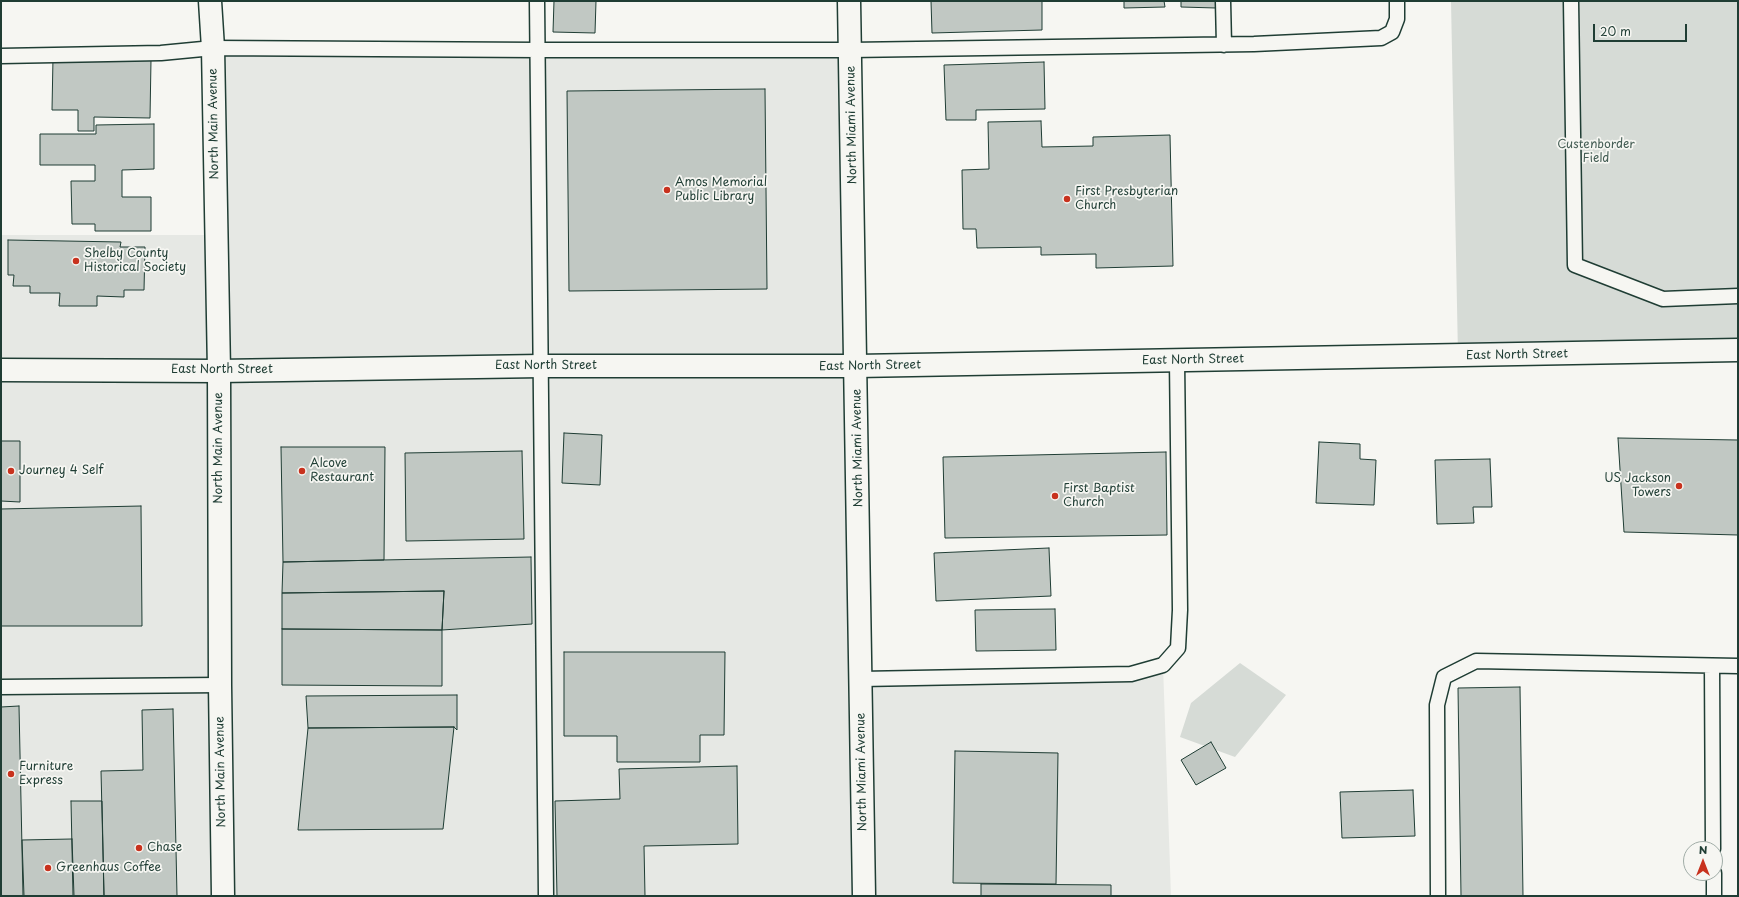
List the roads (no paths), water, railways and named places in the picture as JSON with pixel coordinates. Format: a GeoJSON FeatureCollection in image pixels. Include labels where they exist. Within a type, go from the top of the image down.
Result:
{"type":"FeatureCollection","features":[{"type":"Feature","properties":{"kind":"main road","name":"North Main Avenue"},"geometry":{"type":"LineString","coordinates":[[210,1],[213,48],[219,371],[220,685],[223,896]]}},
{"type":"Feature","properties":{"kind":"main road","name":"North Miami Avenue"},"geometry":{"type":"LineString","coordinates":[[849,1],[857,366],[864,896]]}},
{"type":"Feature","properties":{"kind":"main road","name":"East North Street"},"geometry":{"type":"LineString","coordinates":[[1,370],[219,371],[541,366],[857,366],[1738,350]]}},
{"type":"Feature","properties":{"kind":"lane"},"geometry":{"type":"LineString","coordinates":[[537,1],[546,896]]}},
{"type":"Feature","properties":{"kind":"lane"},"geometry":{"type":"LineString","coordinates":[[1223,1],[1224,44]]}},
{"type":"Feature","properties":{"kind":"lane"},"geometry":{"type":"LineString","coordinates":[[1,56],[161,53],[213,48],[850,50],[1224,44],[1381,38],[1392,32],[1397,19],[1397,1]]}},
{"type":"Feature","properties":{"kind":"lane"},"geometry":{"type":"LineString","coordinates":[[1571,1],[1575,265],[1663,299],[1738,296]]}},
{"type":"Feature","properties":{"kind":"lane"},"geometry":{"type":"LineString","coordinates":[[861,679],[1131,674],[1163,665],[1178,648],[1180,610],[1177,361]]}},
{"type":"Feature","properties":{"kind":"lane"},"geometry":{"type":"LineString","coordinates":[[1438,896],[1437,705],[1444,677],[1476,661],[1738,666]]}},
{"type":"Feature","properties":{"kind":"lane"},"geometry":{"type":"LineString","coordinates":[[1712,666],[1713,841]]}},
{"type":"Feature","properties":{"kind":"lane"},"geometry":{"type":"LineString","coordinates":[[1,687],[220,685]]}},
{"type":"Feature","properties":{"kind":"lane"},"geometry":{"type":"LineString","coordinates":[[1714,881],[1714,896]]}},
{"type":"Feature","properties":{"kind":"place","name":"Amos Memorial Public Library"},"geometry":{"type":"Point","coordinates":[667,190]}},
{"type":"Feature","properties":{"kind":"place","name":"First Presbyterian Church"},"geometry":{"type":"Point","coordinates":[1067,199]}},
{"type":"Feature","properties":{"kind":"place","name":"Shelby County Historical Society"},"geometry":{"type":"Point","coordinates":[76,261]}},
{"type":"Feature","properties":{"kind":"place","name":"Journey 4 Self"},"geometry":{"type":"Point","coordinates":[11,471]}},
{"type":"Feature","properties":{"kind":"place","name":"Alcove Restaurant"},"geometry":{"type":"Point","coordinates":[302,471]}},
{"type":"Feature","properties":{"kind":"place","name":"US Jackson Towers"},"geometry":{"type":"Point","coordinates":[1679,486]}},
{"type":"Feature","properties":{"kind":"place","name":"First Baptist Church"},"geometry":{"type":"Point","coordinates":[1055,496]}},
{"type":"Feature","properties":{"kind":"place","name":"Furniture Express"},"geometry":{"type":"Point","coordinates":[11,774]}},
{"type":"Feature","properties":{"kind":"place","name":"Chase"},"geometry":{"type":"Point","coordinates":[139,848]}},
{"type":"Feature","properties":{"kind":"place","name":"Greenhaus Coffee"},"geometry":{"type":"Point","coordinates":[48,868]}},
{"type":"Feature","properties":{"kind":"park label","name":"Custenborder Field"},"geometry":{"type":"Point","coordinates":[1596,152]}}]}
